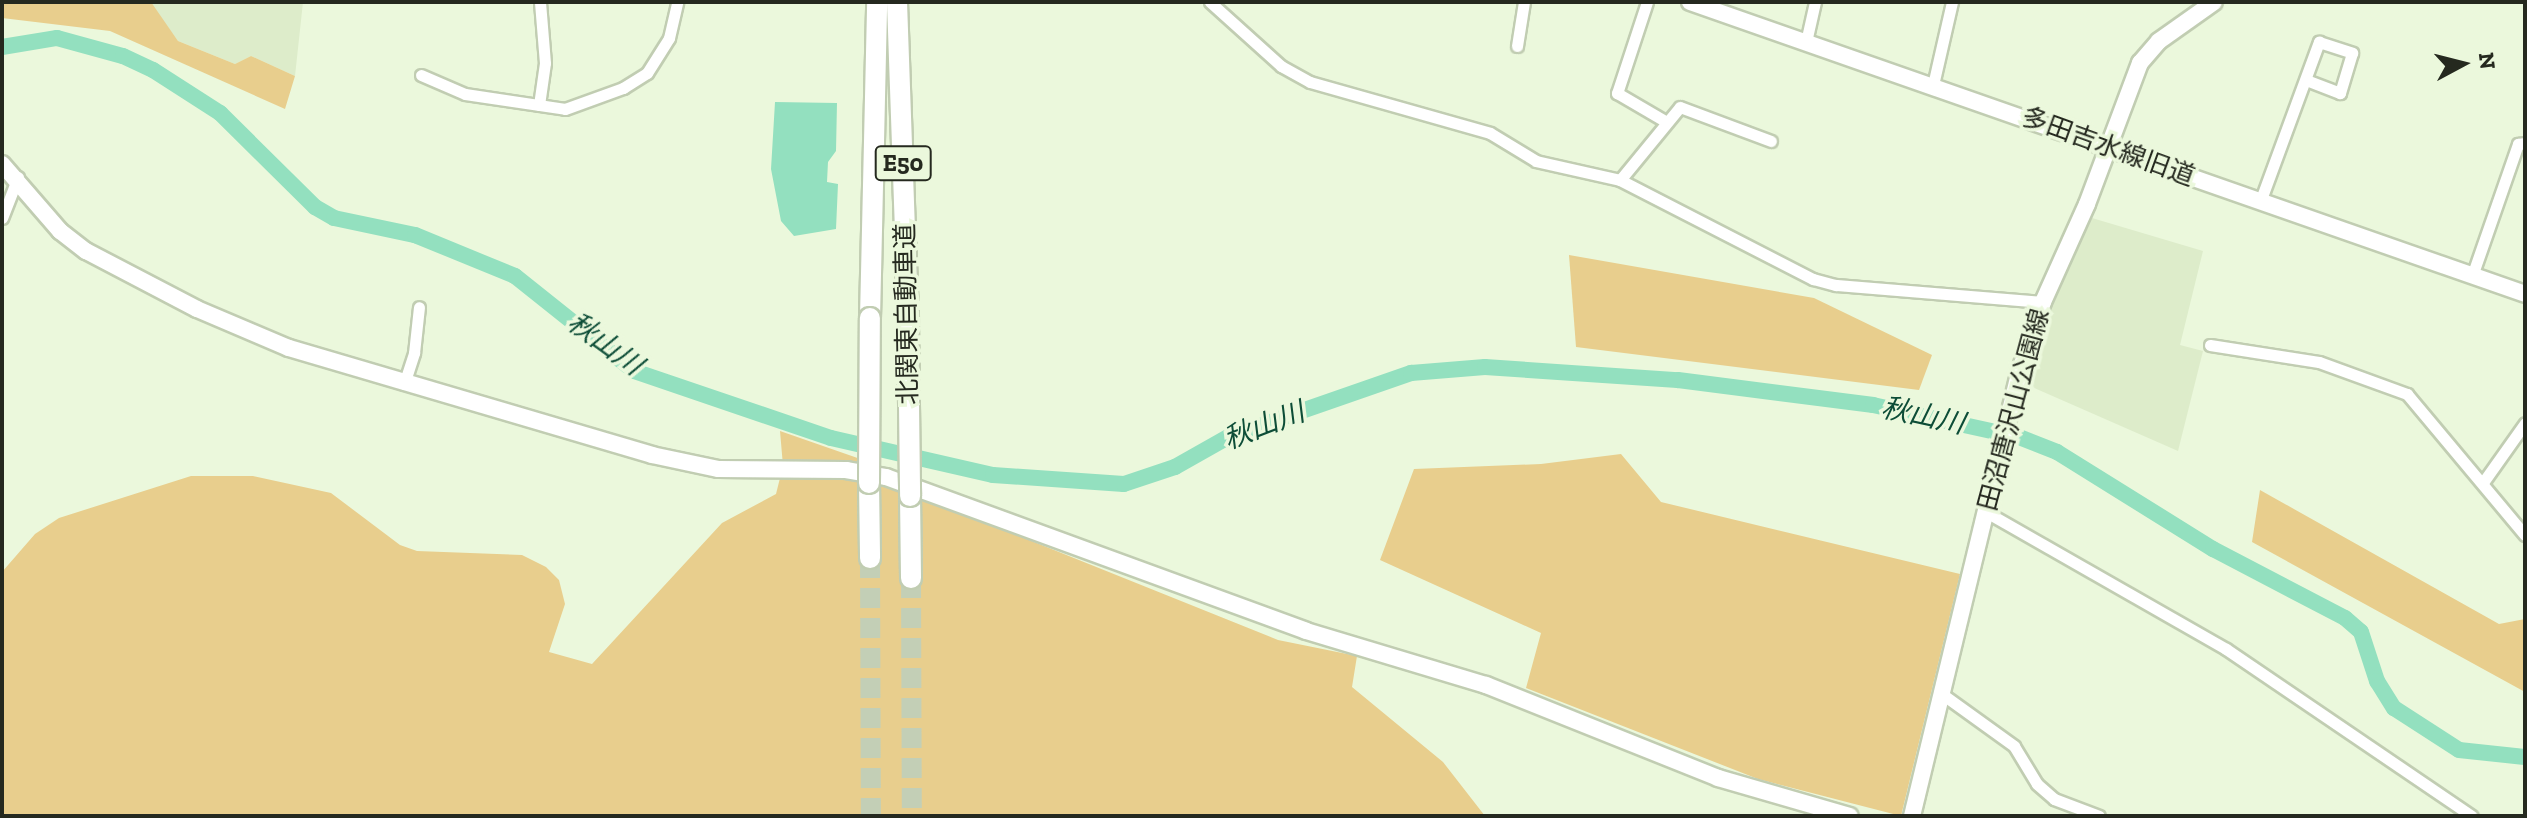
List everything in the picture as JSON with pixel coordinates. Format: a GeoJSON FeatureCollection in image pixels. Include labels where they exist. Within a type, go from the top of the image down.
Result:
{"type":"FeatureCollection","features":[{"type":"Feature","properties":{"kind":"highway","name":"北関東自動車道"},"geometry":{"type":"LineString","coordinates":[[870,558],[870,318],[877,2]]}},
{"type":"Feature","properties":{"kind":"highway","name":"北関東自動車道"},"geometry":{"type":"LineString","coordinates":[[897,2],[908,323],[911,578]]}},
{"type":"Feature","properties":{"kind":"street"},"geometry":{"type":"LineString","coordinates":[[539,105],[545,48],[540,2]]}},
{"type":"Feature","properties":{"kind":"street"},"geometry":{"type":"LineString","coordinates":[[421,75],[465,94],[565,109],[636,81],[660,57],[677,2]]}},
{"type":"Feature","properties":{"kind":"street"},"geometry":{"type":"LineString","coordinates":[[1210,2],[1281,66],[1310,82],[1490,133],[1536,161],[1620,180],[1813,279],[1836,285],[2043,302]]}},
{"type":"Feature","properties":{"kind":"street"},"geometry":{"type":"LineString","coordinates":[[1517,46],[1524,2]]}},
{"type":"Feature","properties":{"kind":"street"},"geometry":{"type":"LineString","coordinates":[[1647,2],[1617,93],[1665,121]]}},
{"type":"Feature","properties":{"kind":"street","name":"多田吉水線旧道"},"geometry":{"type":"LineString","coordinates":[[1690,2],[2525,294]]}},
{"type":"Feature","properties":{"kind":"street"},"geometry":{"type":"LineString","coordinates":[[1806,42],[1815,2]]}},
{"type":"Feature","properties":{"kind":"street"},"geometry":{"type":"LineString","coordinates":[[1933,85],[1952,2]]}},
{"type":"Feature","properties":{"kind":"street","name":"田沼唐沢山公園線"},"geometry":{"type":"LineString","coordinates":[[1912,816],[2016,388],[2043,302],[2144,56],[2214,2]]}},
{"type":"Feature","properties":{"kind":"street"},"geometry":{"type":"LineString","coordinates":[[2260,202],[2319,42],[2352,53],[2340,93],[2306,80]]}},
{"type":"Feature","properties":{"kind":"street"},"geometry":{"type":"LineString","coordinates":[[1620,180],[1665,121],[1680,107],[1771,141]]}},
{"type":"Feature","properties":{"kind":"street"},"geometry":{"type":"LineString","coordinates":[[2472,276],[2518,144],[2525,143]]}},
{"type":"Feature","properties":{"kind":"street"},"geometry":{"type":"LineString","coordinates":[[2,164],[18,177],[60,231],[99,259],[258,336],[404,384],[718,469],[846,470],[886,477],[1306,631],[1486,685],[1718,778],[1850,816]]}},
{"type":"Feature","properties":{"kind":"street"},"geometry":{"type":"LineString","coordinates":[[2,218],[18,177]]}},
{"type":"Feature","properties":{"kind":"street"},"geometry":{"type":"LineString","coordinates":[[404,384],[414,353],[419,307]]}},
{"type":"Feature","properties":{"kind":"street"},"geometry":{"type":"LineString","coordinates":[[2210,345],[2319,362],[2407,394],[2434,432],[2484,481],[2525,535]]}},
{"type":"Feature","properties":{"kind":"street"},"geometry":{"type":"LineString","coordinates":[[2484,481],[2525,423]]}},
{"type":"Feature","properties":{"kind":"street"},"geometry":{"type":"LineString","coordinates":[[1986,512],[2226,649],[2472,816]]}},
{"type":"Feature","properties":{"kind":"street"},"geometry":{"type":"LineString","coordinates":[[1942,694],[2014,746],[2037,784],[2054,799],[2099,816]]}},
{"type":"Feature","properties":{"kind":"shaded area"},"geometry":{"type":"Polygon","coordinates":[[[2,2],[151,2],[178,41],[235,64],[251,56],[295,76],[285,109],[110,31],[2,18],[2,2]]]}},
{"type":"Feature","properties":{"kind":"shaded area"},"geometry":{"type":"Polygon","coordinates":[[[303,2],[295,76],[251,56],[235,64],[178,41],[150,3],[303,2]]]}},
{"type":"Feature","properties":{"kind":"shaded area"},"geometry":{"type":"Polygon","coordinates":[[[775,102],[837,103],[836,151],[828,162],[827,182],[838,184],[836,229],[794,236],[781,221],[771,169],[775,102]]]}},
{"type":"Feature","properties":{"kind":"shaded area"},"geometry":{"type":"Polygon","coordinates":[[[2092,218],[2203,251],[2180,345],[2203,351],[2178,451],[2030,386],[2031,361],[2051,304],[2092,218]]]}},
{"type":"Feature","properties":{"kind":"shaded area"},"geometry":{"type":"Polygon","coordinates":[[[1569,255],[1814,298],[1932,355],[1919,390],[1576,347],[1569,255]]]}},
{"type":"Feature","properties":{"kind":"shaded area"},"geometry":{"type":"Polygon","coordinates":[[[780,431],[869,462],[977,519],[1278,640],[1357,656],[1352,687],[1443,762],[1485,816],[2,816],[2,572],[35,534],[59,518],[191,476],[253,476],[331,493],[400,545],[417,551],[522,555],[546,567],[559,580],[565,604],[549,652],[592,664],[722,523],[776,494],[783,466],[780,431]]]}},
{"type":"Feature","properties":{"kind":"shaded area"},"geometry":{"type":"Polygon","coordinates":[[[1621,454],[1661,502],[1960,574],[1901,816],[1758,779],[1526,688],[1541,633],[1380,560],[1414,469],[1541,464],[1621,454]]]}},
{"type":"Feature","properties":{"kind":"shaded area"},"geometry":{"type":"Polygon","coordinates":[[[2260,490],[2499,624],[2525,619],[2525,692],[2252,542],[2260,490]]]}},
{"type":"Feature","properties":{"kind":"waterway","name":"秋山川"},"geometry":{"type":"LineString","coordinates":[[2,47],[57,38],[123,56],[153,70],[220,113],[315,207],[334,218],[415,235],[515,276],[634,371],[831,438],[993,475],[1124,484],[1175,467],[1230,436],[1411,373],[1485,367],[1678,380],[1873,405],[2019,437],[2057,452],[2213,549],[2345,618],[2361,632],[2377,681],[2394,708],[2459,750],[2525,757]]}},
{"type":"Feature","properties":{"kind":"tunnel"},"geometry":{"type":"LineString","coordinates":[[870,558],[871,816]]}},
{"type":"Feature","properties":{"kind":"tunnel"},"geometry":{"type":"LineString","coordinates":[[911,578],[912,816]]}}]}
